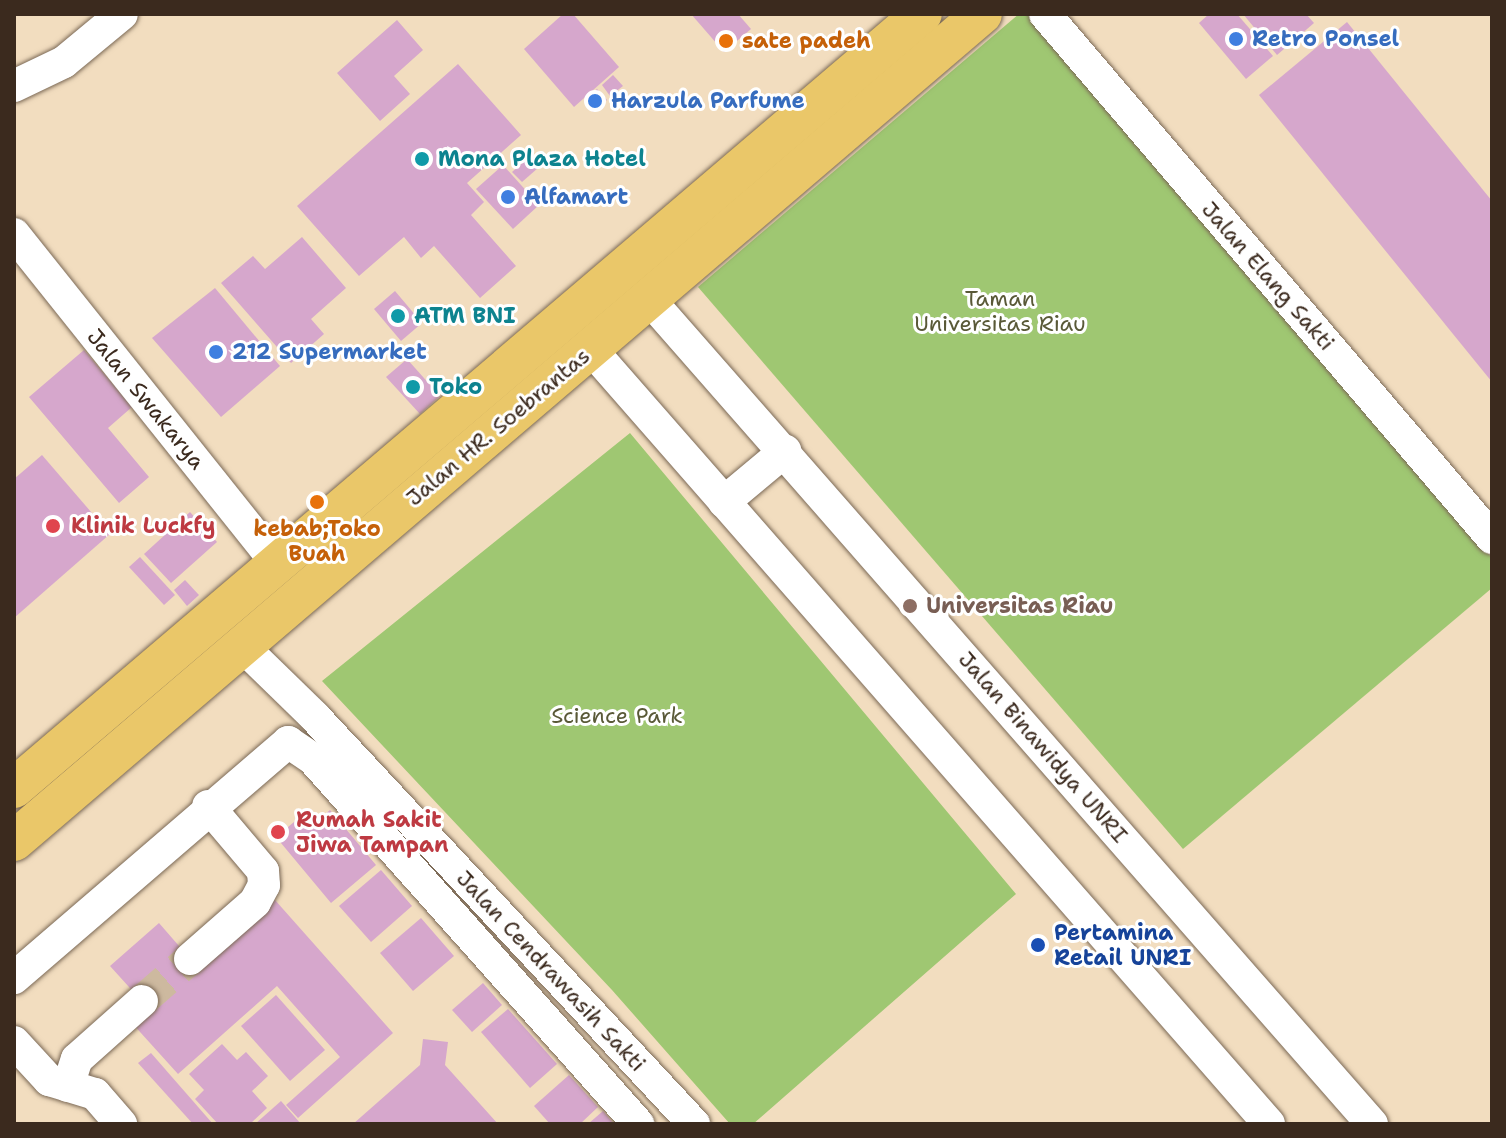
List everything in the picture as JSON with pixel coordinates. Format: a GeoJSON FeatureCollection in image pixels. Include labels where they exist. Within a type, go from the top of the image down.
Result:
{"type":"FeatureCollection","features":[{"type":"Feature","properties":{"kind":"main road","name":"Jalan HR. Soebrantas"},"geometry":{"type":"LineString","coordinates":[[14,788],[277,563],[911,40],[982,14]]}},
{"type":"Feature","properties":{"kind":"main road","name":"Jalan HR. Soebrantas"},"geometry":{"type":"LineString","coordinates":[[14,841],[649,299],[911,40]]}},
{"type":"Feature","properties":{"kind":"street"},"geometry":{"type":"LineString","coordinates":[[14,86],[64,62],[122,14]]}},
{"type":"Feature","properties":{"kind":"street","name":"Jalan Elang Sakti"},"geometry":{"type":"LineString","coordinates":[[1045,14],[1492,538]]}},
{"type":"Feature","properties":{"kind":"street","name":"Jalan Swakarya"},"geometry":{"type":"LineString","coordinates":[[14,234],[277,563]]}},
{"type":"Feature","properties":{"kind":"street","name":"Jalan Binawidya UNRI"},"geometry":{"type":"LineString","coordinates":[[649,299],[1372,1124]]}},
{"type":"Feature","properties":{"kind":"street"},"geometry":{"type":"LineString","coordinates":[[590,348],[1269,1124]]}},
{"type":"Feature","properties":{"kind":"street"},"geometry":{"type":"LineString","coordinates":[[724,502],[785,451]]}},
{"type":"Feature","properties":{"kind":"street","name":"Jalan Cendrawasih Sakti"},"geometry":{"type":"LineString","coordinates":[[241,645],[325,728],[694,1124]]}},
{"type":"Feature","properties":{"kind":"street"},"geometry":{"type":"LineString","coordinates":[[14,978],[208,806],[288,742],[313,759],[638,1124]]}},
{"type":"Feature","properties":{"kind":"street"},"geometry":{"type":"LineString","coordinates":[[190,959],[255,902],[264,885],[263,871],[208,806]]}},
{"type":"Feature","properties":{"kind":"street"},"geometry":{"type":"LineString","coordinates":[[68,1086],[77,1059],[142,1001]]}},
{"type":"Feature","properties":{"kind":"street"},"geometry":{"type":"LineString","coordinates":[[14,1042],[49,1080],[95,1094],[121,1124]]}},
{"type":"Feature","properties":{"kind":"green space","name":"Taman Universitas Riau"},"geometry":{"type":"Polygon","coordinates":[[[1019,14],[1027,14],[1492,558],[1492,588],[1183,849],[698,287],[1019,14]]]}},
{"type":"Feature","properties":{"kind":"green space","name":"Science Park"},"geometry":{"type":"Polygon","coordinates":[[[630,433],[1016,894],[753,1124],[730,1124],[612,990],[322,681],[630,433]]]}},
{"type":"Feature","properties":{"kind":"building"},"geometry":{"type":"Polygon","coordinates":[[[563,14],[573,14],[619,67],[574,107],[524,49],[563,14]]]}},
{"type":"Feature","properties":{"kind":"building","name":"sate padeh"},"geometry":{"type":"Polygon","coordinates":[[[691,14],[738,14],[751,29],[724,52],[691,14]]]}},
{"type":"Feature","properties":{"kind":"building","name":"Retro Ponsel"},"geometry":{"type":"Polygon","coordinates":[[[1209,14],[1237,14],[1273,56],[1246,79],[1199,23],[1209,14]]]}},
{"type":"Feature","properties":{"kind":"building"},"geometry":{"type":"Polygon","coordinates":[[[1243,14],[1306,14],[1314,23],[1277,55],[1243,14]]]}},
{"type":"Feature","properties":{"kind":"building"},"geometry":{"type":"Polygon","coordinates":[[[397,20],[423,50],[394,76],[410,94],[380,121],[337,73],[397,20]]]}},
{"type":"Feature","properties":{"kind":"building"},"geometry":{"type":"Polygon","coordinates":[[[1347,22],[1492,201],[1492,382],[1259,95],[1347,22]]]}},
{"type":"Feature","properties":{"kind":"building","name":"Mona Plaza Hotel"},"geometry":{"type":"Polygon","coordinates":[[[458,64],[521,135],[467,183],[484,202],[471,215],[516,266],[480,298],[434,246],[421,258],[404,237],[359,276],[297,206],[458,64]]]}},
{"type":"Feature","properties":{"kind":"building"},"geometry":{"type":"Polygon","coordinates":[[[613,75],[623,86],[610,96],[602,85],[613,75]]]}},
{"type":"Feature","properties":{"kind":"building","name":"Harzula Parfume"},"geometry":{"type":"Polygon","coordinates":[[[597,89],[607,100],[593,112],[584,101],[597,89]]]}},
{"type":"Feature","properties":{"kind":"building"},"geometry":{"type":"Polygon","coordinates":[[[528,158],[538,168],[522,182],[512,172],[528,158]]]}},
{"type":"Feature","properties":{"kind":"building","name":"Alfamart"},"geometry":{"type":"Polygon","coordinates":[[[503,165],[539,205],[513,229],[476,189],[503,165]]]}},
{"type":"Feature","properties":{"kind":"building"},"geometry":{"type":"Polygon","coordinates":[[[302,237],[346,288],[311,319],[324,334],[291,363],[221,283],[253,256],[265,269],[302,237]]]}},
{"type":"Feature","properties":{"kind":"building","name":"212 Supermarket"},"geometry":{"type":"Polygon","coordinates":[[[215,288],[280,366],[221,417],[152,338],[215,288]]]}},
{"type":"Feature","properties":{"kind":"building","name":"ATM BNI"},"geometry":{"type":"Polygon","coordinates":[[[395,291],[422,323],[401,341],[374,309],[395,291]]]}},
{"type":"Feature","properties":{"kind":"building"},"geometry":{"type":"Polygon","coordinates":[[[84,350],[132,407],[108,428],[149,477],[119,503],[29,397],[84,350]]]}},
{"type":"Feature","properties":{"kind":"building","name":"Toko"},"geometry":{"type":"Polygon","coordinates":[[[407,359],[440,396],[420,414],[386,377],[407,359]]]}},
{"type":"Feature","properties":{"kind":"building"},"geometry":{"type":"Polygon","coordinates":[[[42,455],[110,534],[14,618],[14,479],[42,455]]]}},
{"type":"Feature","properties":{"kind":"building"},"geometry":{"type":"Polygon","coordinates":[[[190,512],[217,542],[171,583],[144,554],[190,512]]]}},
{"type":"Feature","properties":{"kind":"building"},"geometry":{"type":"Polygon","coordinates":[[[140,557],[175,595],[164,605],[129,567],[140,557]]]}},
{"type":"Feature","properties":{"kind":"building"},"geometry":{"type":"Polygon","coordinates":[[[185,580],[199,595],[187,606],[174,590],[185,580]]]}},
{"type":"Feature","properties":{"kind":"building"},"geometry":{"type":"Polygon","coordinates":[[[330,810],[376,865],[331,903],[276,837],[300,817],[309,828],[330,810]]]}},
{"type":"Feature","properties":{"kind":"building"},"geometry":{"type":"Polygon","coordinates":[[[381,870],[412,906],[371,942],[339,906],[381,870]]]}},
{"type":"Feature","properties":{"kind":"building"},"geometry":{"type":"Polygon","coordinates":[[[275,900],[393,1033],[298,1118],[286,1105],[340,1057],[277,986],[178,1074],[131,1022],[148,1008],[110,966],[159,923],[199,969],[275,900]]]}},
{"type":"Feature","properties":{"kind":"building"},"geometry":{"type":"Polygon","coordinates":[[[421,918],[454,956],[413,991],[380,953],[421,918]]]}},
{"type":"Feature","properties":{"kind":"building"},"geometry":{"type":"Polygon","coordinates":[[[483,983],[502,1005],[472,1032],[452,1010],[483,983]]]}},
{"type":"Feature","properties":{"kind":"building"},"geometry":{"type":"Polygon","coordinates":[[[276,995],[325,1050],[290,1081],[241,1026],[276,995]]]}},
{"type":"Feature","properties":{"kind":"building"},"geometry":{"type":"Polygon","coordinates":[[[508,1009],[557,1064],[530,1088],[481,1032],[508,1009]]]}},
{"type":"Feature","properties":{"kind":"building"},"geometry":{"type":"Polygon","coordinates":[[[423,1039],[448,1042],[445,1065],[498,1124],[353,1124],[420,1065],[423,1039]]]}},
{"type":"Feature","properties":{"kind":"building"},"geometry":{"type":"Polygon","coordinates":[[[222,1044],[237,1060],[246,1052],[268,1076],[252,1091],[267,1108],[250,1124],[218,1124],[195,1099],[204,1090],[189,1074],[222,1044]]]}},
{"type":"Feature","properties":{"kind":"building"},"geometry":{"type":"Polygon","coordinates":[[[151,1053],[213,1124],[193,1124],[138,1063],[151,1053]]]}},
{"type":"Feature","properties":{"kind":"building"},"geometry":{"type":"Polygon","coordinates":[[[569,1075],[598,1107],[580,1124],[550,1124],[534,1106],[569,1075]]]}},
{"type":"Feature","properties":{"kind":"building"},"geometry":{"type":"Polygon","coordinates":[[[281,1101],[301,1124],[255,1124],[281,1101]]]}},
{"type":"Feature","properties":{"kind":"building"},"geometry":{"type":"Polygon","coordinates":[[[603,1111],[614,1124],[588,1124],[603,1111]]]}},
{"type":"Feature","properties":{"kind":"tunnel"},"geometry":{"type":"LineString","coordinates":[[142,1001],[190,959]]}},
{"type":"Feature","properties":{"kind":"place","name":"Retro Ponsel"},"geometry":{"type":"Point","coordinates":[1236,39]}},
{"type":"Feature","properties":{"kind":"place","name":"sate padeh"},"geometry":{"type":"Point","coordinates":[726,41]}},
{"type":"Feature","properties":{"kind":"place","name":"Harzula Parfume"},"geometry":{"type":"Point","coordinates":[595,101]}},
{"type":"Feature","properties":{"kind":"place","name":"Mona Plaza Hotel"},"geometry":{"type":"Point","coordinates":[422,159]}},
{"type":"Feature","properties":{"kind":"place","name":"Alfamart"},"geometry":{"type":"Point","coordinates":[508,197]}},
{"type":"Feature","properties":{"kind":"place","name":"ATM BNI"},"geometry":{"type":"Point","coordinates":[398,316]}},
{"type":"Feature","properties":{"kind":"place","name":"212 Supermarket"},"geometry":{"type":"Point","coordinates":[216,352]}},
{"type":"Feature","properties":{"kind":"place","name":"Toko"},"geometry":{"type":"Point","coordinates":[413,387]}},
{"type":"Feature","properties":{"kind":"place","name":"kebab;Toko Buah"},"geometry":{"type":"Point","coordinates":[317,502]}},
{"type":"Feature","properties":{"kind":"place","name":"Klinik Luckfy"},"geometry":{"type":"Point","coordinates":[53,526]}},
{"type":"Feature","properties":{"kind":"place","name":"Universitas Riau"},"geometry":{"type":"Point","coordinates":[910,606]}},
{"type":"Feature","properties":{"kind":"place","name":"Rumah Sakit Jiwa Tampan"},"geometry":{"type":"Point","coordinates":[278,832]}},
{"type":"Feature","properties":{"kind":"place","name":"Pertamina Retail UNRI"},"geometry":{"type":"Point","coordinates":[1038,945]}}]}
